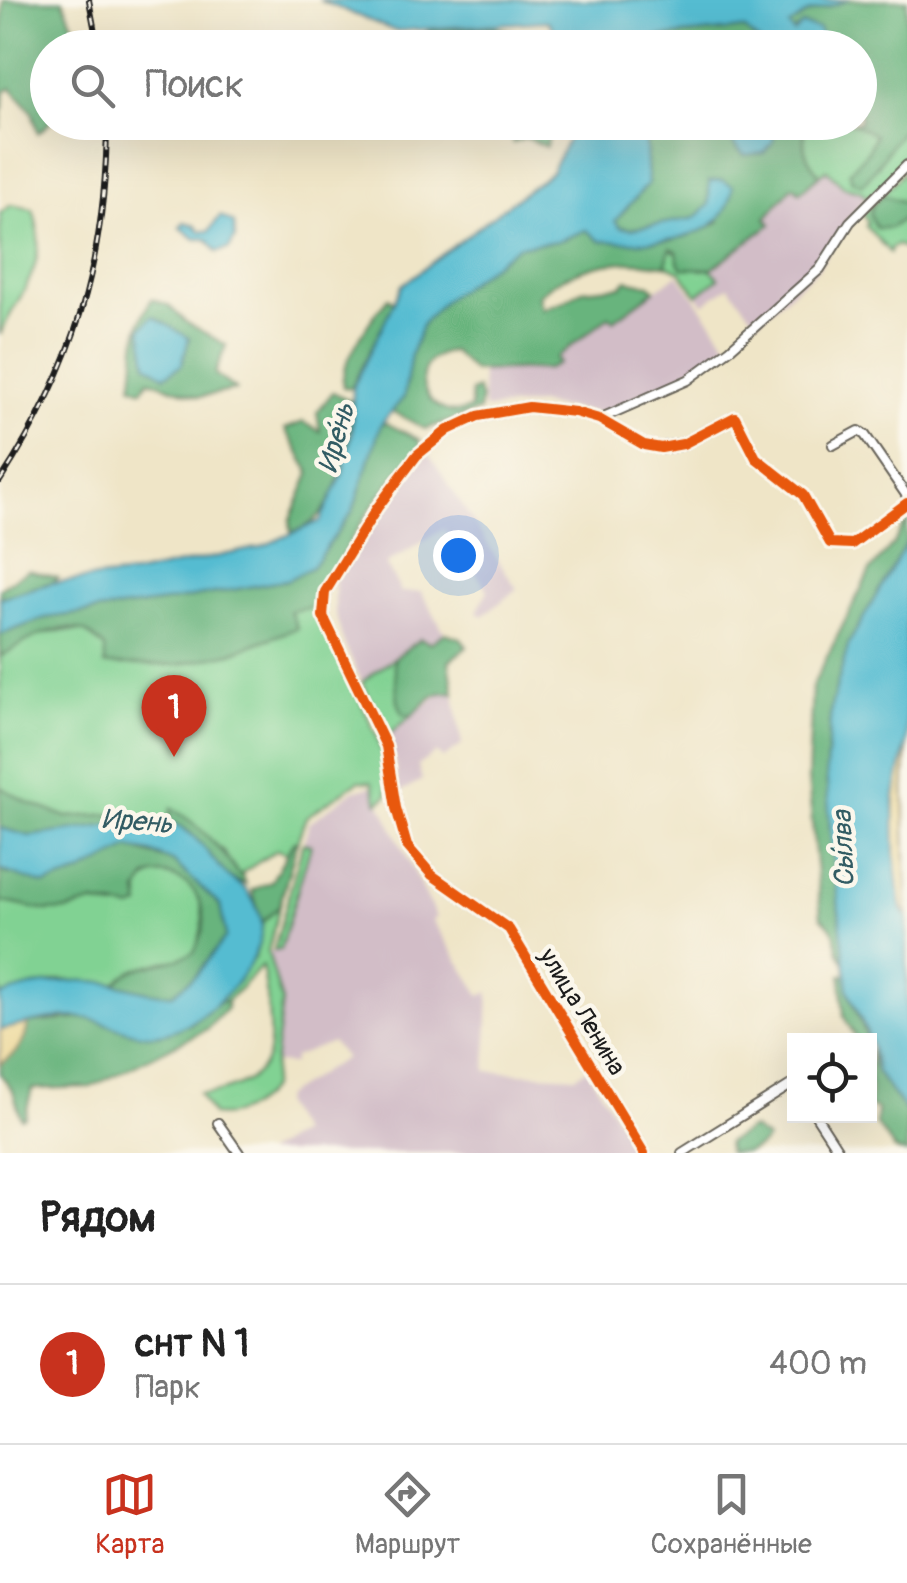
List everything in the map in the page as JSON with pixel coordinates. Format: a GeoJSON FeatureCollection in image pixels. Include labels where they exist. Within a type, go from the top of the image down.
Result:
{"type":"FeatureCollection","features":[{"type":"Feature","properties":{"kind":"street"},"geometry":{"type":"LineString","coordinates":[[599,419],[688,380],[732,348],[798,292],[820,269],[850,222],[907,166]]}},
{"type":"Feature","properties":{"kind":"street","name":"улица Ленина"},"geometry":{"type":"LineString","coordinates":[[644,1153],[510,929],[432,874],[407,846],[386,746],[324,616],[325,592],[377,508],[417,455],[440,436],[478,416],[508,409],[550,408],[599,419],[644,444],[661,448],[683,444],[734,416]]}},
{"type":"Feature","properties":{"kind":"street"},"geometry":{"type":"LineString","coordinates":[[734,416],[756,458],[803,494],[830,543],[852,544],[907,504]]}},
{"type":"Feature","properties":{"kind":"street"},"geometry":{"type":"LineString","coordinates":[[834,445],[860,432],[866,435],[907,496]]}},
{"type":"Feature","properties":{"kind":"street"},"geometry":{"type":"LineString","coordinates":[[682,1153],[787,1087]]}},
{"type":"Feature","properties":{"kind":"street"},"geometry":{"type":"LineString","coordinates":[[218,1123],[239,1153]]}},
{"type":"Feature","properties":{"kind":"street"},"geometry":{"type":"LineString","coordinates":[[821,1123],[840,1153]]}},
{"type":"Feature","properties":{"kind":"shaded area"},"geometry":{"type":"Polygon","coordinates":[[[827,170],[844,187],[860,191],[867,198],[818,269],[757,322],[729,286],[704,304],[697,295],[719,278],[711,269],[770,224],[766,218],[793,186],[800,191],[827,170]]]}},
{"type":"Feature","properties":{"kind":"shaded area"},"geometry":{"type":"Polygon","coordinates":[[[678,274],[729,346],[659,390],[605,414],[538,404],[484,409],[481,372],[549,369],[555,358],[610,315],[614,320],[678,274]]]}},
{"type":"Feature","properties":{"kind":"shaded area"},"geometry":{"type":"Polygon","coordinates":[[[428,453],[517,589],[483,616],[477,612],[488,590],[444,529],[386,564],[401,592],[421,592],[445,633],[430,643],[419,639],[362,682],[335,612],[335,580],[397,487],[428,453]]]}},
{"type":"Feature","properties":{"kind":"shaded area"},"geometry":{"type":"Polygon","coordinates":[[[443,691],[454,693],[462,745],[443,758],[436,753],[418,765],[422,780],[398,793],[395,760],[387,736],[443,691]]]}},
{"type":"Feature","properties":{"kind":"shaded area"},"geometry":{"type":"Polygon","coordinates":[[[372,786],[436,917],[432,920],[481,996],[489,992],[486,1071],[576,1076],[587,1069],[638,1153],[265,1153],[300,1133],[282,1104],[284,1096],[345,1058],[332,1042],[294,1057],[293,1064],[274,1063],[282,1002],[268,952],[280,949],[311,845],[303,843],[310,822],[353,791],[372,786]]]}},
{"type":"Feature","properties":{"kind":"green space"},"geometry":{"type":"Polygon","coordinates":[[[3,0],[63,0],[75,30],[30,30],[30,110],[12,88],[5,91],[0,129],[3,0]]]}},
{"type":"Feature","properties":{"kind":"green space"},"geometry":{"type":"Polygon","coordinates":[[[849,0],[907,0],[907,130],[902,130],[862,185],[851,180],[850,171],[873,140],[877,140],[877,30],[792,30],[789,26],[808,13],[849,0]]]}},
{"type":"Feature","properties":{"kind":"green space"},"geometry":{"type":"Polygon","coordinates":[[[495,27],[508,30],[432,30],[495,27]]]}},
{"type":"Feature","properties":{"kind":"green space"},"geometry":{"type":"Polygon","coordinates":[[[907,130],[907,164],[867,198],[860,191],[844,187],[827,170],[820,175],[805,151],[804,140],[873,140],[850,171],[878,167],[888,148],[907,130]]]}},
{"type":"Feature","properties":{"kind":"green space"},"geometry":{"type":"Polygon","coordinates":[[[646,140],[804,140],[810,163],[820,175],[800,192],[793,186],[766,218],[771,224],[711,269],[683,268],[678,263],[677,251],[670,248],[666,265],[604,264],[579,271],[547,288],[539,295],[542,309],[582,290],[621,286],[627,280],[650,285],[655,290],[614,320],[609,316],[556,358],[559,363],[548,369],[473,371],[452,351],[435,357],[426,367],[423,379],[433,402],[456,412],[471,408],[471,392],[477,389],[481,399],[479,411],[425,429],[392,411],[404,397],[411,354],[423,323],[445,300],[518,246],[558,241],[586,230],[634,242],[672,240],[720,221],[709,181],[709,205],[696,218],[631,229],[620,227],[615,221],[648,184],[646,140]]]}},
{"type":"Feature","properties":{"kind":"green space"},"geometry":{"type":"Polygon","coordinates":[[[907,169],[907,203],[882,195],[870,214],[877,228],[890,228],[907,216],[907,251],[898,245],[890,253],[866,226],[863,214],[907,169]]]}},
{"type":"Feature","properties":{"kind":"green space"},"geometry":{"type":"Polygon","coordinates":[[[882,195],[907,203],[907,216],[890,228],[876,228],[870,214],[882,195]]]}},
{"type":"Feature","properties":{"kind":"green space"},"geometry":{"type":"Polygon","coordinates":[[[11,205],[33,209],[38,246],[31,276],[0,335],[0,213],[11,205]]]}},
{"type":"Feature","properties":{"kind":"green space"},"geometry":{"type":"Polygon","coordinates":[[[669,248],[701,270],[711,269],[719,278],[697,295],[681,272],[666,265],[669,248]]]}},
{"type":"Feature","properties":{"kind":"green space"},"geometry":{"type":"Polygon","coordinates":[[[389,298],[394,303],[351,388],[343,387],[351,354],[389,298]]]}},
{"type":"Feature","properties":{"kind":"green space"},"geometry":{"type":"Polygon","coordinates":[[[152,299],[168,305],[186,322],[226,345],[215,374],[236,390],[199,397],[149,380],[142,390],[132,386],[138,331],[152,299]]]}},
{"type":"Feature","properties":{"kind":"green space"},"geometry":{"type":"Polygon","coordinates":[[[333,392],[351,401],[349,437],[339,478],[321,513],[308,525],[291,532],[290,521],[310,474],[285,429],[303,422],[320,431],[317,412],[333,392]]]}},
{"type":"Feature","properties":{"kind":"green space"},"geometry":{"type":"Polygon","coordinates":[[[381,424],[420,440],[420,448],[375,502],[316,603],[310,608],[290,611],[297,628],[231,653],[176,665],[105,665],[105,648],[88,633],[74,629],[40,635],[0,657],[0,635],[45,618],[287,580],[312,567],[353,511],[381,424]]]}},
{"type":"Feature","properties":{"kind":"green space"},"geometry":{"type":"Polygon","coordinates":[[[907,519],[907,542],[849,643],[831,707],[826,769],[846,964],[832,930],[821,917],[808,779],[812,687],[870,571],[894,543],[907,519]]]}},
{"type":"Feature","properties":{"kind":"green space"},"geometry":{"type":"Polygon","coordinates":[[[28,570],[58,578],[0,598],[0,588],[28,570]]]}},
{"type":"Feature","properties":{"kind":"green space"},"geometry":{"type":"Polygon","coordinates":[[[321,594],[321,615],[383,755],[388,795],[378,803],[372,782],[359,781],[306,817],[297,842],[292,843],[287,854],[277,850],[239,875],[222,850],[169,815],[169,822],[156,819],[119,825],[122,820],[118,814],[67,817],[0,787],[0,657],[33,636],[84,631],[105,648],[176,665],[231,653],[297,628],[290,611],[321,594]]]}},
{"type":"Feature","properties":{"kind":"green space"},"geometry":{"type":"Polygon","coordinates":[[[445,633],[461,638],[467,647],[449,661],[454,693],[441,693],[411,716],[403,714],[398,702],[394,658],[420,639],[430,643],[445,633]]]}},
{"type":"Feature","properties":{"kind":"green space"},"geometry":{"type":"Polygon","coordinates":[[[394,658],[403,714],[411,716],[387,736],[362,682],[394,658]]]}},
{"type":"Feature","properties":{"kind":"green space"},"geometry":{"type":"Polygon","coordinates":[[[0,787],[67,817],[119,814],[122,820],[119,825],[30,836],[0,828],[0,787]]]}},
{"type":"Feature","properties":{"kind":"green space"},"geometry":{"type":"Polygon","coordinates":[[[171,808],[209,837],[242,874],[246,884],[225,873],[192,835],[169,822],[171,808]]]}},
{"type":"Feature","properties":{"kind":"green space"},"geometry":{"type":"Polygon","coordinates":[[[294,841],[297,842],[280,905],[262,923],[252,890],[271,882],[294,841]]]}},
{"type":"Feature","properties":{"kind":"green space"},"geometry":{"type":"Polygon","coordinates":[[[303,843],[311,845],[280,950],[274,950],[303,843]]]}},
{"type":"Feature","properties":{"kind":"green space"},"geometry":{"type":"Polygon","coordinates":[[[129,848],[173,861],[220,905],[226,937],[196,975],[173,995],[143,993],[115,984],[132,971],[194,952],[203,928],[202,909],[193,891],[178,878],[158,874],[147,877],[138,891],[140,906],[132,909],[92,903],[47,911],[0,901],[0,870],[8,875],[110,857],[129,848]]]}},
{"type":"Feature","properties":{"kind":"green space"},"geometry":{"type":"Polygon","coordinates":[[[155,874],[184,882],[199,900],[202,925],[194,953],[142,967],[115,984],[60,980],[0,996],[0,901],[47,911],[92,903],[113,908],[140,906],[140,884],[155,874]]]}},
{"type":"Feature","properties":{"kind":"green space"},"geometry":{"type":"Polygon","coordinates":[[[280,905],[268,952],[282,1002],[271,1088],[244,1110],[212,1115],[199,1094],[237,1086],[255,1075],[266,1060],[269,1027],[262,966],[227,1001],[219,1002],[255,957],[263,922],[280,905]]]}},
{"type":"Feature","properties":{"kind":"green space"},"geometry":{"type":"Polygon","coordinates":[[[841,975],[847,975],[848,991],[865,1033],[853,1033],[844,1017],[841,975]]]}},
{"type":"Feature","properties":{"kind":"green space"},"geometry":{"type":"Polygon","coordinates":[[[227,1001],[227,1008],[207,1029],[91,1087],[32,1089],[25,1117],[21,1118],[13,1091],[0,1074],[1,1063],[23,1042],[28,1023],[85,1018],[189,1025],[219,1002],[227,1001]]]}},
{"type":"Feature","properties":{"kind":"green space"},"geometry":{"type":"Polygon","coordinates":[[[877,1073],[907,1113],[907,1153],[895,1150],[876,1124],[877,1073]]]}},
{"type":"Feature","properties":{"kind":"green space"},"geometry":{"type":"Polygon","coordinates":[[[751,1128],[767,1139],[750,1151],[728,1152],[727,1143],[751,1128]]]}},
{"type":"Feature","properties":{"kind":"sand"},"geometry":{"type":"Polygon","coordinates":[[[907,740],[907,917],[896,881],[894,830],[897,778],[907,740]]]}},
{"type":"Feature","properties":{"kind":"sand"},"geometry":{"type":"Polygon","coordinates":[[[28,1023],[20,1047],[0,1064],[0,1030],[28,1023]]]}},
{"type":"Feature","properties":{"kind":"water"},"geometry":{"type":"Polygon","coordinates":[[[319,0],[849,0],[808,13],[789,26],[792,30],[554,30],[548,21],[393,30],[319,0]]]}},
{"type":"Feature","properties":{"kind":"water"},"geometry":{"type":"Polygon","coordinates":[[[802,25],[819,30],[797,30],[802,25]]]}},
{"type":"Feature","properties":{"kind":"water"},"geometry":{"type":"Polygon","coordinates":[[[567,140],[646,140],[648,184],[615,221],[620,227],[631,229],[695,218],[709,205],[709,181],[722,180],[733,186],[728,206],[701,231],[682,238],[639,242],[600,241],[586,230],[558,241],[518,246],[445,300],[423,323],[411,354],[404,397],[381,424],[353,511],[312,567],[287,580],[45,618],[0,635],[0,598],[51,583],[134,574],[261,547],[320,521],[342,475],[352,433],[353,387],[402,285],[551,172],[567,140]]]}},
{"type":"Feature","properties":{"kind":"water"},"geometry":{"type":"Polygon","coordinates":[[[734,140],[773,140],[764,153],[744,155],[734,140]]]}},
{"type":"Feature","properties":{"kind":"water"},"geometry":{"type":"Polygon","coordinates":[[[220,216],[234,223],[235,238],[229,249],[217,252],[207,239],[195,239],[180,227],[184,222],[200,231],[209,231],[220,216]]]}},
{"type":"Feature","properties":{"kind":"water"},"geometry":{"type":"Polygon","coordinates":[[[153,316],[189,338],[182,365],[165,376],[147,364],[141,329],[153,316]]]}},
{"type":"Feature","properties":{"kind":"water","name":"Сы́лва"},"geometry":{"type":"Polygon","coordinates":[[[907,542],[907,740],[894,800],[895,855],[901,908],[907,917],[907,1113],[877,1073],[877,1033],[867,1033],[848,990],[826,769],[831,707],[849,643],[907,542]]]}},
{"type":"Feature","properties":{"kind":"water","name":"Ирень"},"geometry":{"type":"Polygon","coordinates":[[[156,819],[189,833],[255,904],[262,927],[250,963],[238,981],[205,1013],[167,1032],[142,1034],[68,1017],[0,1030],[0,996],[41,985],[96,981],[173,994],[196,975],[226,937],[220,905],[173,861],[150,852],[129,848],[79,874],[45,885],[0,870],[0,828],[30,836],[156,819]]]}},
{"type":"Feature","properties":{"kind":"railway"},"geometry":{"type":"LineString","coordinates":[[89,0],[95,30]]}},
{"type":"Feature","properties":{"kind":"railway"},"geometry":{"type":"LineString","coordinates":[[0,481],[48,396],[81,310],[100,221],[106,140]]}},
{"type":"Feature","properties":{"kind":"cycle path"},"geometry":{"type":"LineString","coordinates":[[644,1153],[509,929],[432,875],[407,846],[386,746],[323,616],[325,592],[377,508],[417,455],[448,430],[478,416],[529,407],[599,419],[644,445],[661,448],[683,444],[735,417],[756,458],[803,495],[830,543],[852,544],[907,503]]}},
{"type":"Feature","properties":{"kind":"place","name":"снт N 1"},"geometry":{"type":"Point","coordinates":[174,757]}},
{"type":"Feature","properties":{"kind":"water label","name":"Ире́нь"},"geometry":{"type":"Point","coordinates":[337,438]}}]}
